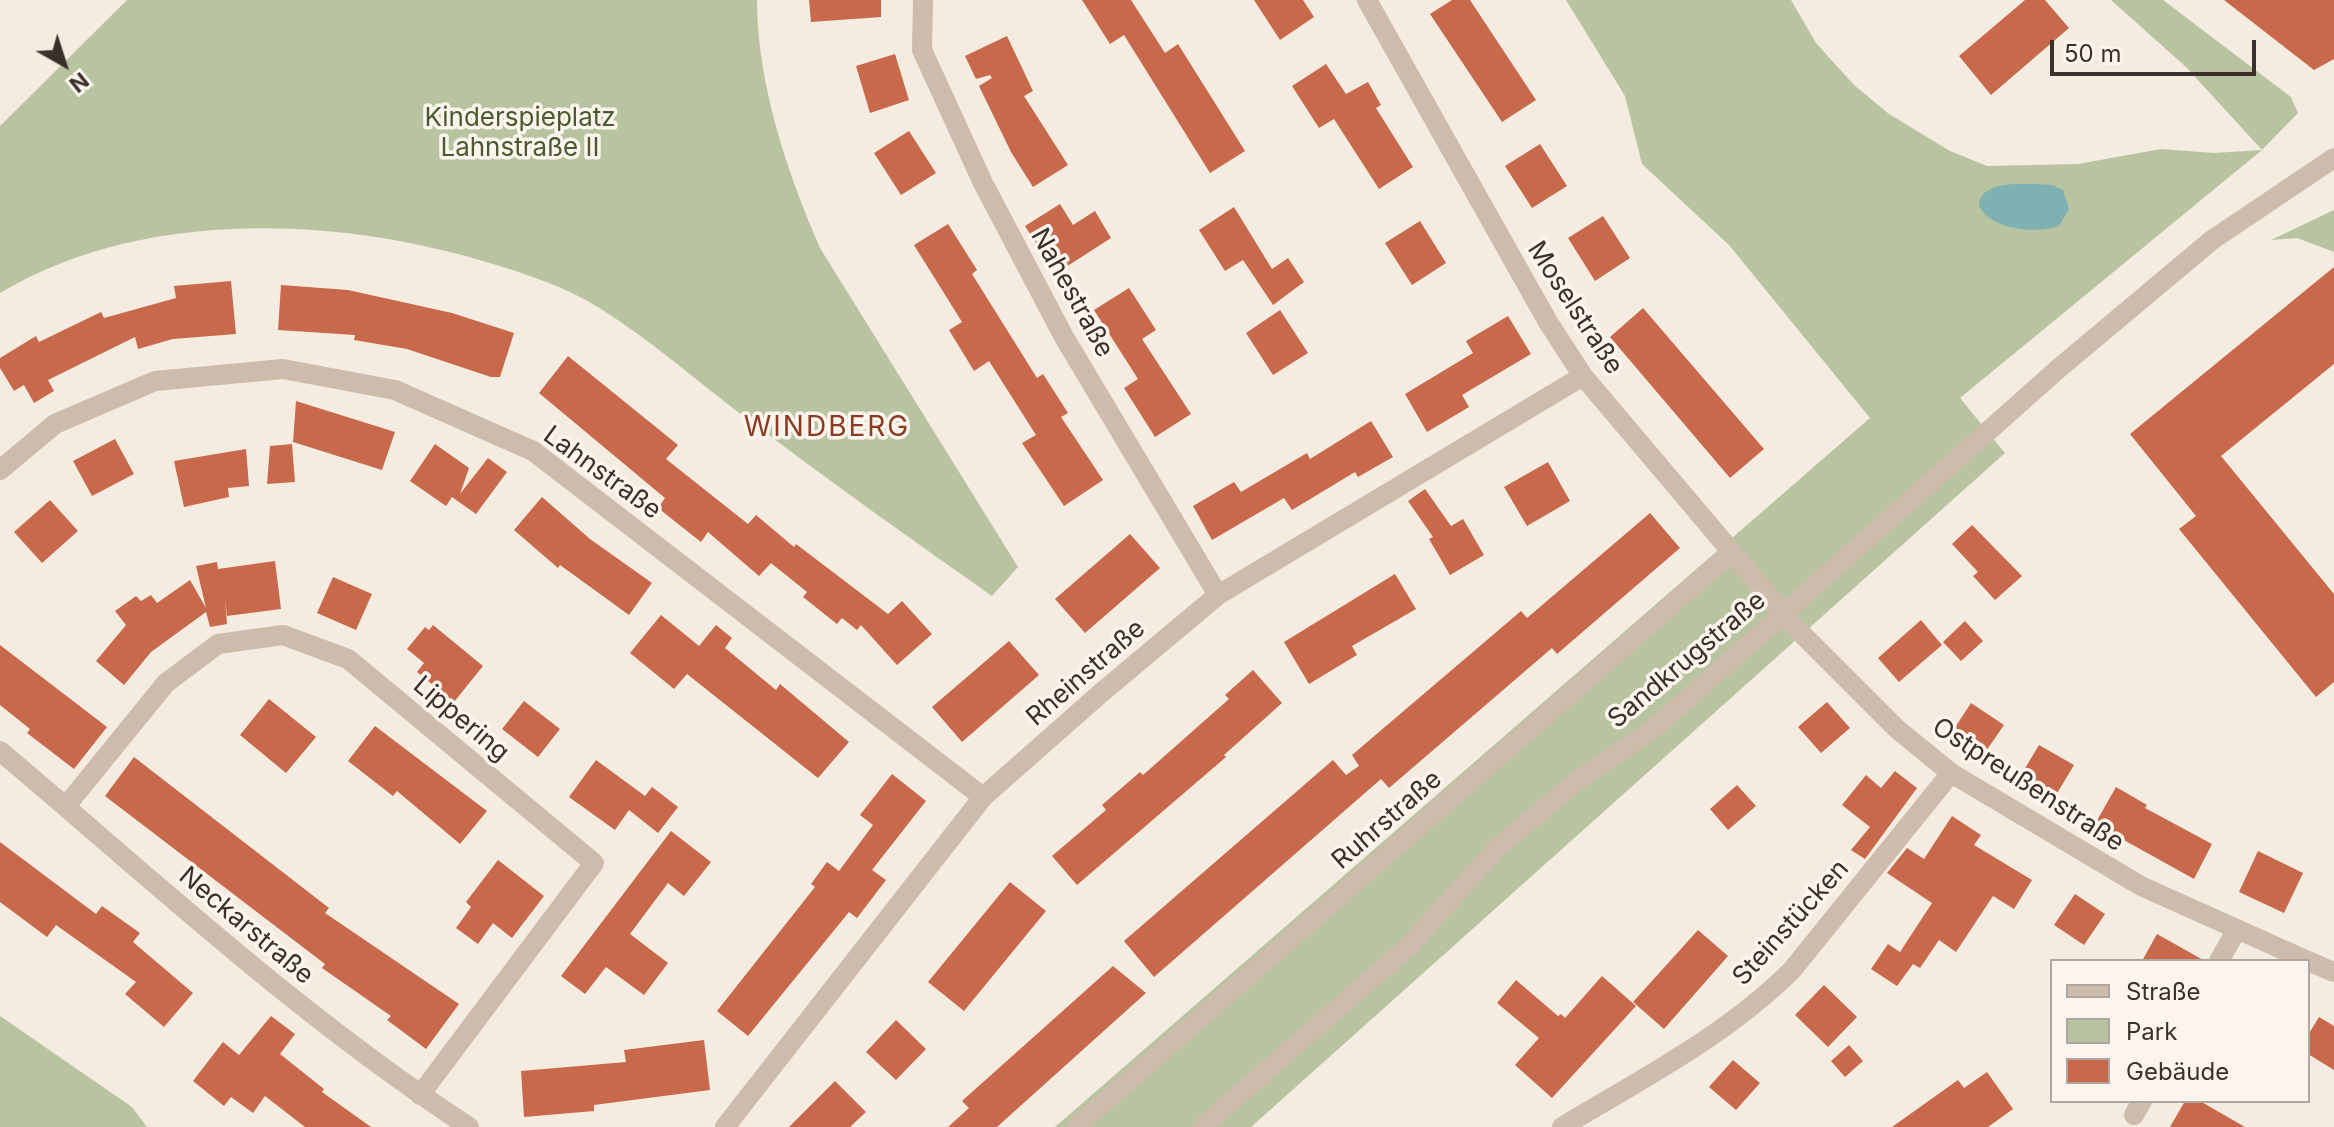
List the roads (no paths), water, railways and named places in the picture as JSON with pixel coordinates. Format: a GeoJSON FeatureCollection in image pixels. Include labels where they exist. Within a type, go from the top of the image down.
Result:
{"type":"FeatureCollection","features":[{"type":"Feature","properties":{"kind":"street","name":"Nahestraße"},"geometry":{"type":"LineString","coordinates":[[923,0],[922,50],[983,183],[1064,337],[1218,595]]}},
{"type":"Feature","properties":{"kind":"street","name":"Moselstraße"},"geometry":{"type":"LineString","coordinates":[[1367,0],[1541,310],[1583,376],[1783,613]]}},
{"type":"Feature","properties":{"kind":"street","name":"Sandkrugstraße"},"geometry":{"type":"LineString","coordinates":[[1202,1127],[1409,946],[1497,848],[1581,778],[1657,726],[2058,369],[2212,240],[2334,158]]}},
{"type":"Feature","properties":{"kind":"street","name":"Lahnstraße"},"geometry":{"type":"LineString","coordinates":[[0,470],[55,424],[155,381],[283,369],[395,390],[533,451],[983,797]]}},
{"type":"Feature","properties":{"kind":"street","name":"Rheinstraße"},"geometry":{"type":"LineString","coordinates":[[725,1127],[983,797],[1218,595],[1583,376]]}},
{"type":"Feature","properties":{"kind":"street","name":"Ruhrstraße"},"geometry":{"type":"LineString","coordinates":[[1076,1127],[1731,553]]}},
{"type":"Feature","properties":{"kind":"street","name":"Ostpreußenstraße"},"geometry":{"type":"LineString","coordinates":[[1783,613],[1897,729],[1951,773],[2129,879],[2236,931],[2303,959]]}},
{"type":"Feature","properties":{"kind":"street","name":"Lippering"},"geometry":{"type":"LineString","coordinates":[[66,806],[166,683],[218,644],[283,635],[348,659],[594,863],[420,1095]]}},
{"type":"Feature","properties":{"kind":"street","name":"Neckarstraße"},"geometry":{"type":"LineString","coordinates":[[0,751],[246,963],[420,1095],[469,1127]]}},
{"type":"Feature","properties":{"kind":"street","name":"Steinstücken"},"geometry":{"type":"LineString","coordinates":[[1562,1127],[1724,1028],[1762,999],[1792,970],[1951,773]]}},
{"type":"Feature","properties":{"kind":"street"},"geometry":{"type":"LineString","coordinates":[[2220,959],[2236,931]]}},
{"type":"Feature","properties":{"kind":"street","name":"Ostpreußenstraße"},"geometry":{"type":"LineString","coordinates":[[2310,962],[2334,972]]}},
{"type":"Feature","properties":{"kind":"water"},"geometry":{"type":"Polygon","coordinates":[[[2052,185],[2063,190],[2069,209],[2059,226],[2038,230],[2015,228],[1993,220],[1979,206],[1981,197],[1997,187],[2052,185]]]}},
{"type":"Feature","properties":{"kind":"district","name":"WINDBERG"},"geometry":{"type":"Point","coordinates":[827,428]}},
{"type":"Feature","properties":{"kind":"park label","name":"Kinderspieplatz Lahnstraße II"},"geometry":{"type":"Point","coordinates":[520,133]}}]}
